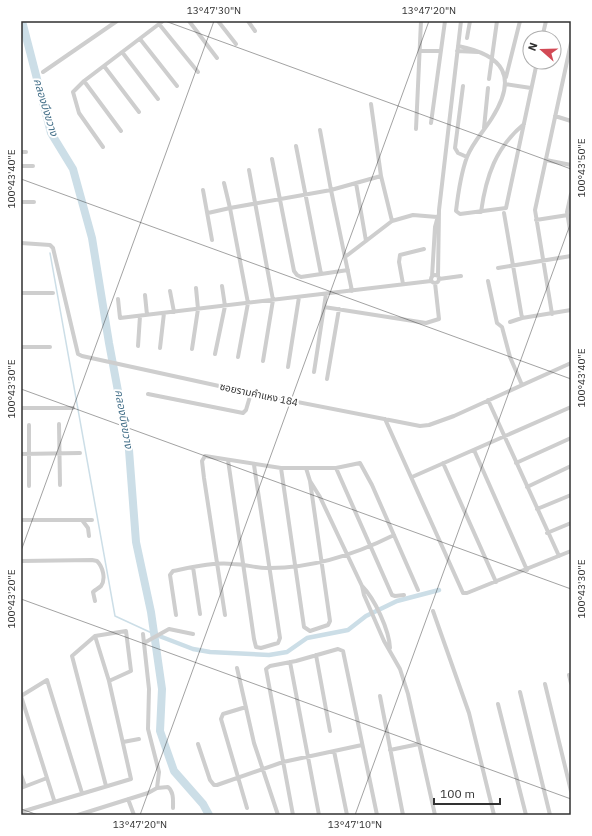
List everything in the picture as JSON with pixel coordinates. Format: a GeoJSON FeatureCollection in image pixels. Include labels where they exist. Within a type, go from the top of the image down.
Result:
{"type":"FeatureCollection","features":[{"type":"Feature","properties":{"kind":"street"},"geometry":{"type":"LineString","coordinates":[[43,72],[117,21]]}},
{"type":"Feature","properties":{"kind":"street"},"geometry":{"type":"LineString","coordinates":[[189,21],[217,58]]}},
{"type":"Feature","properties":{"kind":"street"},"geometry":{"type":"LineString","coordinates":[[218,21],[236,44]]}},
{"type":"Feature","properties":{"kind":"street"},"geometry":{"type":"LineString","coordinates":[[248,21],[255,30]]}},
{"type":"Feature","properties":{"kind":"street"},"geometry":{"type":"LineString","coordinates":[[416,128],[421,21]]}},
{"type":"Feature","properties":{"kind":"street"},"geometry":{"type":"LineString","coordinates":[[431,123],[445,21]]}},
{"type":"Feature","properties":{"kind":"street"},"geometry":{"type":"LineString","coordinates":[[438,278],[439,210],[457,51],[462,21]]}},
{"type":"Feature","properties":{"kind":"street"},"geometry":{"type":"LineString","coordinates":[[467,38],[470,21]]}},
{"type":"Feature","properties":{"kind":"street"},"geometry":{"type":"LineString","coordinates":[[489,79],[497,21]]}},
{"type":"Feature","properties":{"kind":"street"},"geometry":{"type":"LineString","coordinates":[[520,21],[505,77],[505,84],[497,110],[484,128],[467,157],[457,199],[456,211],[460,214],[506,208],[535,70]]}},
{"type":"Feature","properties":{"kind":"street"},"geometry":{"type":"LineString","coordinates":[[103,147],[79,113],[74,95],[75,89],[84,81],[161,22],[198,72]]}},
{"type":"Feature","properties":{"kind":"street"},"geometry":{"type":"LineString","coordinates":[[140,38],[177,86]]}},
{"type":"Feature","properties":{"kind":"street"},"geometry":{"type":"LineString","coordinates":[[552,314],[535,210],[555,116],[569,63],[571,43]]}},
{"type":"Feature","properties":{"kind":"street"},"geometry":{"type":"LineString","coordinates":[[458,46],[473,49],[492,57],[498,63],[505,77]]}},
{"type":"Feature","properties":{"kind":"street"},"geometry":{"type":"LineString","coordinates":[[420,50],[441,51]]}},
{"type":"Feature","properties":{"kind":"street"},"geometry":{"type":"LineString","coordinates":[[457,51],[478,52]]}},
{"type":"Feature","properties":{"kind":"street"},"geometry":{"type":"LineString","coordinates":[[122,52],[158,99]]}},
{"type":"Feature","properties":{"kind":"street"},"geometry":{"type":"LineString","coordinates":[[104,66],[139,112]]}},
{"type":"Feature","properties":{"kind":"street"},"geometry":{"type":"LineString","coordinates":[[84,81],[121,131]]}},
{"type":"Feature","properties":{"kind":"street"},"geometry":{"type":"LineString","coordinates":[[505,84],[531,88]]}},
{"type":"Feature","properties":{"kind":"street"},"geometry":{"type":"LineString","coordinates":[[463,86],[455,148],[458,153],[467,157]]}},
{"type":"Feature","properties":{"kind":"street"},"geometry":{"type":"LineString","coordinates":[[484,128],[488,88]]}},
{"type":"Feature","properties":{"kind":"street"},"geometry":{"type":"LineString","coordinates":[[371,104],[380,176],[392,221]]}},
{"type":"Feature","properties":{"kind":"street"},"geometry":{"type":"LineString","coordinates":[[555,116],[571,121]]}},
{"type":"Feature","properties":{"kind":"street"},"geometry":{"type":"LineString","coordinates":[[481,212],[484,190],[495,158],[513,133],[524,123]]}},
{"type":"Feature","properties":{"kind":"street"},"geometry":{"type":"LineString","coordinates":[[320,130],[352,290]]}},
{"type":"Feature","properties":{"kind":"street"},"geometry":{"type":"LineString","coordinates":[[296,146],[304,195],[321,274]]}},
{"type":"Feature","properties":{"kind":"street"},"geometry":{"type":"LineString","coordinates":[[21,152],[26,152]]}},
{"type":"Feature","properties":{"kind":"street"},"geometry":{"type":"LineString","coordinates":[[272,158],[294,271],[301,277],[348,270]]}},
{"type":"Feature","properties":{"kind":"street"},"geometry":{"type":"LineString","coordinates":[[546,160],[571,165]]}},
{"type":"Feature","properties":{"kind":"street"},"geometry":{"type":"LineString","coordinates":[[21,166],[33,166]]}},
{"type":"Feature","properties":{"kind":"street"},"geometry":{"type":"LineString","coordinates":[[249,170],[273,300],[263,361]]}},
{"type":"Feature","properties":{"kind":"street"},"geometry":{"type":"LineString","coordinates":[[208,213],[331,190],[380,176]]}},
{"type":"Feature","properties":{"kind":"street"},"geometry":{"type":"LineString","coordinates":[[224,183],[248,303],[238,357]]}},
{"type":"Feature","properties":{"kind":"street"},"geometry":{"type":"LineString","coordinates":[[356,183],[366,241]]}},
{"type":"Feature","properties":{"kind":"street"},"geometry":{"type":"LineString","coordinates":[[203,190],[212,240]]}},
{"type":"Feature","properties":{"kind":"street"},"geometry":{"type":"LineString","coordinates":[[571,194],[568,215],[571,236]]}},
{"type":"Feature","properties":{"kind":"street"},"geometry":{"type":"LineString","coordinates":[[21,202],[34,202]]}},
{"type":"Feature","properties":{"kind":"street"},"geometry":{"type":"LineString","coordinates":[[324,307],[426,323],[439,319],[433,280],[434,248],[439,210]]}},
{"type":"Feature","properties":{"kind":"street"},"geometry":{"type":"LineString","coordinates":[[504,213],[522,318]]}},
{"type":"Feature","properties":{"kind":"street"},"geometry":{"type":"LineString","coordinates":[[345,257],[374,233],[392,221],[413,215],[437,217]]}},
{"type":"Feature","properties":{"kind":"street"},"geometry":{"type":"LineString","coordinates":[[536,220],[568,215]]}},
{"type":"Feature","properties":{"kind":"street","name":"ซอยรามคำแหง 184"},"geometry":{"type":"LineString","coordinates":[[21,243],[46,245],[53,248],[75,349],[82,356],[251,393],[420,426],[429,425],[571,363]]}},
{"type":"Feature","properties":{"kind":"street"},"geometry":{"type":"LineString","coordinates":[[434,248],[439,248]]}},
{"type":"Feature","properties":{"kind":"street"},"geometry":{"type":"LineString","coordinates":[[403,284],[399,262],[400,255],[424,249]]}},
{"type":"Feature","properties":{"kind":"street"},"geometry":{"type":"LineString","coordinates":[[498,268],[571,256]]}},
{"type":"Feature","properties":{"kind":"street"},"geometry":{"type":"LineString","coordinates":[[118,299],[120,318],[326,294],[461,276]]}},
{"type":"Feature","properties":{"kind":"street"},"geometry":{"type":"LineString","coordinates":[[433,280],[438,278]]}},
{"type":"Feature","properties":{"kind":"street"},"geometry":{"type":"LineString","coordinates":[[488,281],[497,323],[502,327],[510,357],[522,385]]}},
{"type":"Feature","properties":{"kind":"street"},"geometry":{"type":"LineString","coordinates":[[215,354],[225,306],[222,286]]}},
{"type":"Feature","properties":{"kind":"street"},"geometry":{"type":"LineString","coordinates":[[192,349],[198,309],[196,288]]}},
{"type":"Feature","properties":{"kind":"street"},"geometry":{"type":"LineString","coordinates":[[170,291],[174,312]]}},
{"type":"Feature","properties":{"kind":"street"},"geometry":{"type":"LineString","coordinates":[[21,293],[54,293]]}},
{"type":"Feature","properties":{"kind":"street"},"geometry":{"type":"LineString","coordinates":[[314,372],[326,294]]}},
{"type":"Feature","properties":{"kind":"street"},"geometry":{"type":"LineString","coordinates":[[145,295],[147,315]]}},
{"type":"Feature","properties":{"kind":"street"},"geometry":{"type":"LineString","coordinates":[[288,367],[299,297]]}},
{"type":"Feature","properties":{"kind":"street"},"geometry":{"type":"LineString","coordinates":[[327,379],[339,309]]}},
{"type":"Feature","properties":{"kind":"street"},"geometry":{"type":"LineString","coordinates":[[510,322],[522,318],[571,310]]}},
{"type":"Feature","properties":{"kind":"street"},"geometry":{"type":"LineString","coordinates":[[160,348],[164,313]]}},
{"type":"Feature","properties":{"kind":"street"},"geometry":{"type":"LineString","coordinates":[[138,346],[140,316]]}},
{"type":"Feature","properties":{"kind":"street"},"geometry":{"type":"LineString","coordinates":[[21,347],[50,347]]}},
{"type":"Feature","properties":{"kind":"street"},"geometry":{"type":"LineString","coordinates":[[148,394],[243,413],[246,410],[251,393]]}},
{"type":"Feature","properties":{"kind":"street"},"geometry":{"type":"LineString","coordinates":[[488,400],[558,556]]}},
{"type":"Feature","properties":{"kind":"street"},"geometry":{"type":"LineString","coordinates":[[412,477],[571,407]]}},
{"type":"Feature","properties":{"kind":"street"},"geometry":{"type":"LineString","coordinates":[[21,408],[73,408]]}},
{"type":"Feature","properties":{"kind":"street"},"geometry":{"type":"LineString","coordinates":[[385,419],[412,477],[461,592],[467,593],[571,551]]}},
{"type":"Feature","properties":{"kind":"street"},"geometry":{"type":"LineString","coordinates":[[59,424],[60,485]]}},
{"type":"Feature","properties":{"kind":"street"},"geometry":{"type":"LineString","coordinates":[[29,425],[29,486]]}},
{"type":"Feature","properties":{"kind":"street"},"geometry":{"type":"LineString","coordinates":[[516,463],[571,438]]}},
{"type":"Feature","properties":{"kind":"street"},"geometry":{"type":"LineString","coordinates":[[474,450],[527,570]]}},
{"type":"Feature","properties":{"kind":"street"},"geometry":{"type":"LineString","coordinates":[[21,454],[80,453]]}},
{"type":"Feature","properties":{"kind":"street"},"geometry":{"type":"LineString","coordinates":[[225,615],[202,459],[208,456],[254,465],[281,468],[336,468],[360,463],[363,466],[418,590]]}},
{"type":"Feature","properties":{"kind":"street"},"geometry":{"type":"LineString","coordinates":[[228,460],[254,639],[255,645],[258,648],[278,643],[280,640],[254,465]]}},
{"type":"Feature","properties":{"kind":"street"},"geometry":{"type":"LineString","coordinates":[[443,464],[496,582]]}},
{"type":"Feature","properties":{"kind":"street"},"geometry":{"type":"LineString","coordinates":[[527,487],[571,466]]}},
{"type":"Feature","properties":{"kind":"street"},"geometry":{"type":"LineString","coordinates":[[281,468],[304,628],[310,631],[328,625],[330,620],[320,561],[310,481],[306,468]]}},
{"type":"Feature","properties":{"kind":"street"},"geometry":{"type":"LineString","coordinates":[[336,468],[392,595],[404,595]]}},
{"type":"Feature","properties":{"kind":"street"},"geometry":{"type":"LineString","coordinates":[[310,481],[320,497],[348,555],[384,641],[390,648],[400,669],[408,694],[435,815]]}},
{"type":"Feature","properties":{"kind":"street"},"geometry":{"type":"LineString","coordinates":[[537,509],[571,495]]}},
{"type":"Feature","properties":{"kind":"street"},"geometry":{"type":"LineString","coordinates":[[21,520],[92,520]]}},
{"type":"Feature","properties":{"kind":"street"},"geometry":{"type":"LineString","coordinates":[[82,520],[88,528],[89,536]]}},
{"type":"Feature","properties":{"kind":"street"},"geometry":{"type":"LineString","coordinates":[[548,533],[571,523]]}},
{"type":"Feature","properties":{"kind":"street"},"geometry":{"type":"LineString","coordinates":[[176,615],[170,573],[172,571],[217,564],[243,564],[270,568],[295,566],[348,555],[394,535]]}},
{"type":"Feature","properties":{"kind":"street"},"geometry":{"type":"LineString","coordinates":[[21,561],[92,560],[100,564],[103,580],[100,587],[93,592],[94,601]]}},
{"type":"Feature","properties":{"kind":"street"},"geometry":{"type":"LineString","coordinates":[[193,567],[200,614]]}},
{"type":"Feature","properties":{"kind":"street"},"geometry":{"type":"LineString","coordinates":[[362,586],[369,593],[389,638],[390,648]]}},
{"type":"Feature","properties":{"kind":"street"},"geometry":{"type":"LineString","coordinates":[[433,610],[469,713],[494,815]]}},
{"type":"Feature","properties":{"kind":"street"},"geometry":{"type":"LineString","coordinates":[[144,643],[169,629],[193,634]]}},
{"type":"Feature","properties":{"kind":"street"},"geometry":{"type":"LineString","coordinates":[[106,786],[72,656],[95,636],[126,631],[131,671],[109,681]]}},
{"type":"Feature","properties":{"kind":"street"},"geometry":{"type":"LineString","coordinates":[[143,634],[149,689],[148,729],[159,772],[157,788]]}},
{"type":"Feature","properties":{"kind":"street"},"geometry":{"type":"LineString","coordinates":[[21,812],[54,800],[131,778],[109,681],[95,636]]}},
{"type":"Feature","properties":{"kind":"street"},"geometry":{"type":"LineString","coordinates":[[293,815],[266,669],[270,666],[338,649],[343,651],[377,815]]}},
{"type":"Feature","properties":{"kind":"street"},"geometry":{"type":"LineString","coordinates":[[316,655],[330,731]]}},
{"type":"Feature","properties":{"kind":"street"},"geometry":{"type":"LineString","coordinates":[[290,662],[319,815]]}},
{"type":"Feature","properties":{"kind":"street"},"geometry":{"type":"LineString","coordinates":[[237,668],[263,769],[278,815]]}},
{"type":"Feature","properties":{"kind":"street"},"geometry":{"type":"LineString","coordinates":[[569,675],[571,683]]}},
{"type":"Feature","properties":{"kind":"street"},"geometry":{"type":"LineString","coordinates":[[54,800],[21,696],[47,680],[82,792]]}},
{"type":"Feature","properties":{"kind":"street"},"geometry":{"type":"LineString","coordinates":[[545,684],[571,791]]}},
{"type":"Feature","properties":{"kind":"street"},"geometry":{"type":"LineString","coordinates":[[520,692],[550,815]]}},
{"type":"Feature","properties":{"kind":"street"},"geometry":{"type":"LineString","coordinates":[[380,696],[403,815]]}},
{"type":"Feature","properties":{"kind":"street"},"geometry":{"type":"LineString","coordinates":[[498,704],[526,815]]}},
{"type":"Feature","properties":{"kind":"street"},"geometry":{"type":"LineString","coordinates":[[246,707],[223,714],[221,716],[227,742],[247,808]]}},
{"type":"Feature","properties":{"kind":"street"},"geometry":{"type":"LineString","coordinates":[[123,742],[139,739]]}},
{"type":"Feature","properties":{"kind":"street"},"geometry":{"type":"LineString","coordinates":[[198,744],[214,785],[283,762],[362,745]]}},
{"type":"Feature","properties":{"kind":"street"},"geometry":{"type":"LineString","coordinates":[[390,750],[419,744]]}},
{"type":"Feature","properties":{"kind":"street"},"geometry":{"type":"LineString","coordinates":[[334,751],[346,815]]}},
{"type":"Feature","properties":{"kind":"street"},"geometry":{"type":"LineString","coordinates":[[21,775],[23,787],[47,778]]}},
{"type":"Feature","properties":{"kind":"street"},"geometry":{"type":"LineString","coordinates":[[78,815],[152,792],[157,788],[168,787],[171,790],[173,798],[173,808]]}},
{"type":"Feature","properties":{"kind":"street"},"geometry":{"type":"LineString","coordinates":[[128,799],[134,815]]}},
{"type":"Feature","properties":{"kind":"waterway","name":"คลองบึงขวาง"},"geometry":{"type":"LineString","coordinates":[[22,21],[51,133],[73,169],[92,238],[109,343],[129,450],[136,542],[151,612],[162,689],[160,731],[174,771],[203,804],[209,815]]}},
{"type":"Feature","properties":{"kind":"waterway"},"geometry":{"type":"LineString","coordinates":[[50,253],[115,616],[154,634]]}},
{"type":"Feature","properties":{"kind":"waterway"},"geometry":{"type":"LineString","coordinates":[[154,634],[193,649],[210,652],[269,655],[287,652],[307,638],[348,630],[366,616],[397,601],[439,590]]}}]}
